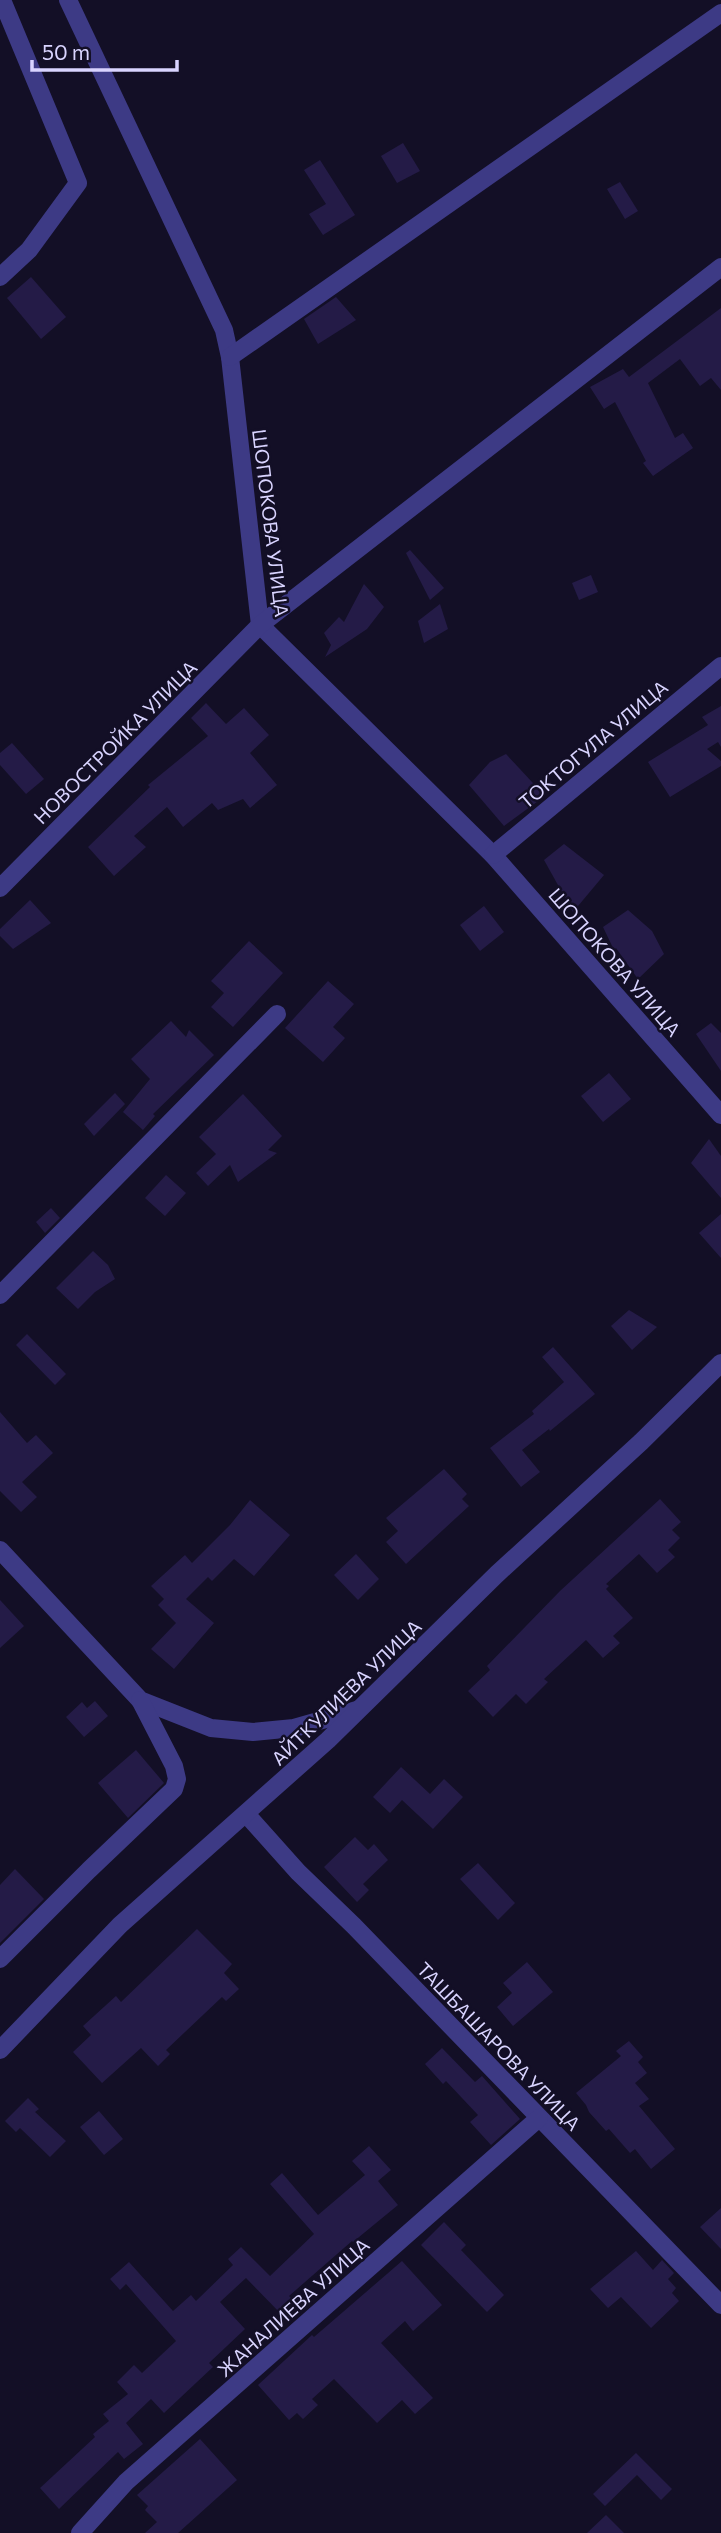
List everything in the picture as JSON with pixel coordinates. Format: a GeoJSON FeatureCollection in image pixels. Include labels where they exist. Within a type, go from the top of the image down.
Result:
{"type":"FeatureCollection","features":[{"type":"Feature","properties":{"kind":"street"},"geometry":{"type":"LineString","coordinates":[[0,277],[29,250],[78,183],[2,0]]}},
{"type":"Feature","properties":{"kind":"street","name":"ШОПОКОВА УЛИЦА"},"geometry":{"type":"LineString","coordinates":[[68,0],[224,330],[230,357],[260,625],[493,855],[721,1115]]}},
{"type":"Feature","properties":{"kind":"street"},"geometry":{"type":"LineString","coordinates":[[230,357],[721,13]]}},
{"type":"Feature","properties":{"kind":"street","name":"НОВОСТРОЙКА УЛИЦА"},"geometry":{"type":"LineString","coordinates":[[0,888],[260,625],[721,267]]}},
{"type":"Feature","properties":{"kind":"street","name":"ТОКТОГУЛА УЛИЦА"},"geometry":{"type":"LineString","coordinates":[[493,855],[721,666]]}},
{"type":"Feature","properties":{"kind":"street"},"geometry":{"type":"LineString","coordinates":[[0,1295],[277,1014]]}},
{"type":"Feature","properties":{"kind":"street","name":"АЙТКУЛИЕВА УЛИЦА"},"geometry":{"type":"LineString","coordinates":[[0,2050],[120,1925],[247,1815],[721,1363]]}},
{"type":"Feature","properties":{"kind":"street"},"geometry":{"type":"LineString","coordinates":[[0,1550],[140,1700],[174,1766],[177,1779],[174,1789],[0,1959]]}},
{"type":"Feature","properties":{"kind":"street"},"geometry":{"type":"LineString","coordinates":[[140,1700],[211,1728],[253,1731],[294,1728],[359,1710]]}},
{"type":"Feature","properties":{"kind":"street","name":"ТАШБАШАРОВА УЛИЦА"},"geometry":{"type":"LineString","coordinates":[[247,1815],[298,1872],[354,1926],[721,2305]]}},
{"type":"Feature","properties":{"kind":"street","name":"ЖАНАЛИЕВА УЛИЦА"},"geometry":{"type":"LineString","coordinates":[[80,2533],[126,2482],[539,2118]]}},
{"type":"Feature","properties":{"kind":"building"},"geometry":{"type":"Polygon","coordinates":[[[403,143],[420,171],[397,183],[381,156],[403,143]]]}},
{"type":"Feature","properties":{"kind":"building"},"geometry":{"type":"Polygon","coordinates":[[[320,160],[355,215],[323,235],[309,214],[326,204],[304,170],[320,160]]]}},
{"type":"Feature","properties":{"kind":"building"},"geometry":{"type":"Polygon","coordinates":[[[620,182],[638,211],[625,219],[607,189],[620,182]]]}},
{"type":"Feature","properties":{"kind":"building"},"geometry":{"type":"Polygon","coordinates":[[[31,277],[66,317],[41,339],[7,298],[31,277]]]}},
{"type":"Feature","properties":{"kind":"building"},"geometry":{"type":"Polygon","coordinates":[[[336,297],[356,320],[318,344],[304,319],[336,297]]]}},
{"type":"Feature","properties":{"kind":"building"},"geometry":{"type":"Polygon","coordinates":[[[721,308],[721,390],[711,378],[700,386],[680,359],[648,383],[675,438],[683,433],[693,448],[653,476],[643,463],[646,461],[615,402],[604,409],[590,387],[623,369],[629,377],[721,308]]]}},
{"type":"Feature","properties":{"kind":"building"},"geometry":{"type":"Polygon","coordinates":[[[410,550],[444,588],[430,600],[406,553],[410,550]]]}},
{"type":"Feature","properties":{"kind":"building"},"geometry":{"type":"Polygon","coordinates":[[[591,575],[598,592],[579,600],[572,583],[591,575]]]}},
{"type":"Feature","properties":{"kind":"building"},"geometry":{"type":"Polygon","coordinates":[[[364,584],[384,607],[367,629],[325,657],[331,645],[324,633],[339,617],[344,622],[364,584]]]}},
{"type":"Feature","properties":{"kind":"building"},"geometry":{"type":"Polygon","coordinates":[[[440,604],[448,629],[424,643],[418,621],[440,604]]]}},
{"type":"Feature","properties":{"kind":"building"},"geometry":{"type":"Polygon","coordinates":[[[206,703],[226,724],[244,708],[269,735],[250,753],[277,785],[250,808],[243,799],[218,810],[212,803],[183,827],[167,807],[134,836],[146,847],[114,876],[88,847],[150,787],[148,785],[208,736],[191,718],[206,703]]]}},
{"type":"Feature","properties":{"kind":"building"},"geometry":{"type":"Polygon","coordinates":[[[721,706],[721,747],[718,742],[707,749],[721,761],[721,766],[670,797],[648,762],[708,725],[702,717],[721,706]]]}},
{"type":"Feature","properties":{"kind":"building"},"geometry":{"type":"Polygon","coordinates":[[[12,743],[44,779],[26,794],[0,765],[0,753],[12,743]]]}},
{"type":"Feature","properties":{"kind":"building"},"geometry":{"type":"Polygon","coordinates":[[[506,754],[545,796],[504,826],[469,785],[490,762],[506,754]]]}},
{"type":"Feature","properties":{"kind":"building"},"geometry":{"type":"Polygon","coordinates":[[[564,844],[604,875],[573,912],[544,860],[564,844]]]}},
{"type":"Feature","properties":{"kind":"building"},"geometry":{"type":"Polygon","coordinates":[[[30,900],[51,923],[13,949],[0,936],[0,929],[30,900]]]}},
{"type":"Feature","properties":{"kind":"building"},"geometry":{"type":"Polygon","coordinates":[[[484,906],[504,932],[480,951],[460,925],[484,906]]]}},
{"type":"Feature","properties":{"kind":"building"},"geometry":{"type":"Polygon","coordinates":[[[628,910],[652,931],[664,954],[638,979],[616,948],[614,950],[603,927],[628,910]]]}},
{"type":"Feature","properties":{"kind":"building"},"geometry":{"type":"Polygon","coordinates":[[[249,941],[283,973],[233,1027],[211,1007],[224,993],[211,981],[249,941]]]}},
{"type":"Feature","properties":{"kind":"building"},"geometry":{"type":"Polygon","coordinates":[[[328,981],[354,1004],[333,1027],[345,1038],[323,1062],[285,1028],[328,981]]]}},
{"type":"Feature","properties":{"kind":"building"},"geometry":{"type":"Polygon","coordinates":[[[171,1021],[186,1037],[189,1030],[214,1055],[153,1114],[155,1116],[143,1130],[123,1112],[150,1079],[131,1059],[171,1021]]]}},
{"type":"Feature","properties":{"kind":"building"},"geometry":{"type":"Polygon","coordinates":[[[711,1023],[721,1033],[721,1071],[696,1034],[711,1023]]]}},
{"type":"Feature","properties":{"kind":"building"},"geometry":{"type":"Polygon","coordinates":[[[609,1073],[631,1099],[603,1122],[581,1096],[609,1073]]]}},
{"type":"Feature","properties":{"kind":"building"},"geometry":{"type":"Polygon","coordinates":[[[115,1093],[125,1104],[94,1136],[84,1124],[115,1093]]]}},
{"type":"Feature","properties":{"kind":"building"},"geometry":{"type":"Polygon","coordinates":[[[243,1094],[282,1136],[268,1150],[277,1153],[238,1182],[230,1165],[208,1186],[196,1173],[216,1154],[199,1137],[243,1094]]]}},
{"type":"Feature","properties":{"kind":"building"},"geometry":{"type":"Polygon","coordinates":[[[709,1139],[721,1156],[721,1198],[691,1163],[709,1139]]]}},
{"type":"Feature","properties":{"kind":"building"},"geometry":{"type":"Polygon","coordinates":[[[166,1175],[186,1193],[165,1216],[145,1198],[166,1175]]]}},
{"type":"Feature","properties":{"kind":"building"},"geometry":{"type":"Polygon","coordinates":[[[51,1208],[60,1218],[45,1233],[36,1222],[51,1208]]]}},
{"type":"Feature","properties":{"kind":"building"},"geometry":{"type":"Polygon","coordinates":[[[721,1214],[721,1258],[699,1233],[721,1214]]]}},
{"type":"Feature","properties":{"kind":"building"},"geometry":{"type":"Polygon","coordinates":[[[93,1251],[108,1265],[115,1279],[95,1292],[78,1309],[56,1288],[93,1251]]]}},
{"type":"Feature","properties":{"kind":"building"},"geometry":{"type":"Polygon","coordinates":[[[629,1310],[657,1327],[632,1350],[611,1326],[629,1310]]]}},
{"type":"Feature","properties":{"kind":"building"},"geometry":{"type":"Polygon","coordinates":[[[27,1334],[66,1374],[55,1385],[16,1345],[27,1334]]]}},
{"type":"Feature","properties":{"kind":"building"},"geometry":{"type":"Polygon","coordinates":[[[553,1347],[595,1394],[522,1450],[540,1472],[521,1487],[490,1448],[534,1414],[532,1411],[564,1382],[542,1357],[553,1347]]]}},
{"type":"Feature","properties":{"kind":"building"},"geometry":{"type":"Polygon","coordinates":[[[0,1412],[27,1443],[36,1435],[53,1453],[22,1482],[37,1497],[21,1512],[0,1491],[0,1412]]]}},
{"type":"Feature","properties":{"kind":"building"},"geometry":{"type":"Polygon","coordinates":[[[444,1469],[467,1494],[462,1499],[469,1506],[406,1564],[386,1542],[398,1531],[386,1518],[444,1469]]]}},
{"type":"Feature","properties":{"kind":"building"},"geometry":{"type":"Polygon","coordinates":[[[660,1499],[681,1522],[672,1530],[680,1538],[668,1550],[675,1557],[657,1573],[639,1554],[606,1584],[609,1586],[606,1589],[633,1618],[613,1636],[620,1643],[603,1658],[586,1640],[544,1679],[548,1682],[526,1704],[516,1694],[493,1717],[468,1691],[490,1670],[487,1666],[560,1591],[660,1499]]]}},
{"type":"Feature","properties":{"kind":"building"},"geometry":{"type":"Polygon","coordinates":[[[250,1500],[290,1535],[254,1576],[234,1559],[212,1581],[208,1577],[186,1599],[214,1623],[174,1669],[151,1649],[176,1623],[158,1605],[164,1599],[151,1586],[185,1555],[192,1563],[230,1525],[250,1500]]]}},
{"type":"Feature","properties":{"kind":"building"},"geometry":{"type":"Polygon","coordinates":[[[356,1554],[379,1579],[358,1600],[334,1575],[356,1554]]]}},
{"type":"Feature","properties":{"kind":"building"},"geometry":{"type":"Polygon","coordinates":[[[0,1600],[24,1626],[0,1648],[0,1600]]]}},
{"type":"Feature","properties":{"kind":"building"},"geometry":{"type":"Polygon","coordinates":[[[95,1701],[108,1716],[84,1737],[66,1717],[82,1702],[87,1708],[95,1701]]]}},
{"type":"Feature","properties":{"kind":"building"},"geometry":{"type":"Polygon","coordinates":[[[136,1750],[164,1783],[128,1818],[98,1783],[136,1750]]]}},
{"type":"Feature","properties":{"kind":"building"},"geometry":{"type":"Polygon","coordinates":[[[401,1767],[430,1794],[444,1779],[463,1797],[433,1829],[402,1800],[390,1813],[373,1797],[401,1767]]]}},
{"type":"Feature","properties":{"kind":"building"},"geometry":{"type":"Polygon","coordinates":[[[355,1837],[368,1850],[374,1844],[388,1860],[363,1884],[369,1890],[357,1902],[324,1867],[355,1837]]]}},
{"type":"Feature","properties":{"kind":"building"},"geometry":{"type":"Polygon","coordinates":[[[478,1863],[515,1903],[498,1920],[460,1879],[478,1863]]]}},
{"type":"Feature","properties":{"kind":"building"},"geometry":{"type":"Polygon","coordinates":[[[15,1869],[44,1899],[0,1943],[0,1885],[15,1869]]]}},
{"type":"Feature","properties":{"kind":"building"},"geometry":{"type":"Polygon","coordinates":[[[197,1929],[232,1964],[224,1973],[239,1989],[226,2001],[222,1997],[166,2050],[170,2054],[158,2066],[141,2048],[102,2083],[73,2052],[91,2035],[83,2026],[116,1996],[121,2002],[197,1929]]]}},
{"type":"Feature","properties":{"kind":"building"},"geometry":{"type":"Polygon","coordinates":[[[527,1962],[553,1992],[513,2026],[497,2007],[512,1993],[503,1983],[527,1962]]]}},
{"type":"Feature","properties":{"kind":"building"},"geometry":{"type":"Polygon","coordinates":[[[629,2041],[643,2057],[638,2062],[647,2073],[635,2083],[649,2099],[639,2106],[675,2149],[651,2169],[635,2149],[630,2153],[609,2129],[606,2131],[576,2093],[621,2056],[616,2051],[629,2041]]]}},
{"type":"Feature","properties":{"kind":"building"},"geometry":{"type":"Polygon","coordinates":[[[442,2048],[475,2082],[482,2076],[520,2119],[491,2145],[470,2122],[478,2115],[446,2081],[443,2084],[425,2064],[442,2048]]]}},
{"type":"Feature","properties":{"kind":"building"},"geometry":{"type":"Polygon","coordinates":[[[28,2098],[39,2109],[35,2112],[66,2141],[50,2157],[20,2128],[16,2132],[5,2121],[28,2098]]]}},
{"type":"Feature","properties":{"kind":"building"},"geometry":{"type":"Polygon","coordinates":[[[99,2111],[123,2139],[104,2155],[80,2127],[99,2111]]]}},
{"type":"Feature","properties":{"kind":"building"},"geometry":{"type":"Polygon","coordinates":[[[369,2146],[391,2170],[378,2181],[398,2205],[289,2296],[295,2302],[282,2315],[246,2278],[220,2302],[245,2329],[209,2363],[213,2367],[164,2413],[151,2399],[126,2423],[143,2444],[124,2459],[118,2452],[59,2509],[40,2488],[109,2421],[103,2414],[128,2394],[117,2382],[134,2365],[142,2373],[176,2341],[126,2284],[120,2290],[110,2279],[129,2262],[173,2311],[191,2295],[196,2301],[233,2265],[228,2259],[241,2247],[270,2276],[314,2234],[270,2184],[282,2173],[318,2215],[365,2175],[352,2161],[369,2146]]]}},
{"type":"Feature","properties":{"kind":"building"},"geometry":{"type":"Polygon","coordinates":[[[721,2208],[721,2249],[700,2227],[721,2208]]]}},
{"type":"Feature","properties":{"kind":"building"},"geometry":{"type":"Polygon","coordinates":[[[444,2222],[466,2245],[461,2250],[504,2295],[487,2312],[421,2245],[444,2222]]]}},
{"type":"Feature","properties":{"kind":"building"},"geometry":{"type":"Polygon","coordinates":[[[636,2251],[653,2270],[662,2260],[674,2273],[668,2279],[676,2288],[672,2293],[679,2301],[651,2328],[621,2297],[608,2308],[590,2289],[636,2251]]]}},
{"type":"Feature","properties":{"kind":"building"},"geometry":{"type":"Polygon","coordinates":[[[402,2261],[442,2305],[413,2331],[405,2321],[381,2343],[433,2398],[415,2414],[402,2400],[377,2423],[334,2379],[312,2399],[318,2405],[303,2419],[297,2413],[289,2420],[258,2385],[312,2335],[314,2337],[402,2261]]]}},
{"type":"Feature","properties":{"kind":"building"},"geometry":{"type":"Polygon","coordinates":[[[200,2439],[237,2480],[178,2533],[145,2533],[157,2522],[145,2510],[148,2506],[137,2495],[200,2439]]]}},
{"type":"Feature","properties":{"kind":"building"},"geometry":{"type":"Polygon","coordinates":[[[636,2453],[672,2489],[661,2500],[637,2475],[605,2506],[593,2494],[636,2453]]]}},
{"type":"Feature","properties":{"kind":"building"},"geometry":{"type":"Polygon","coordinates":[[[606,2515],[624,2533],[587,2533],[606,2515]]]}}]}
